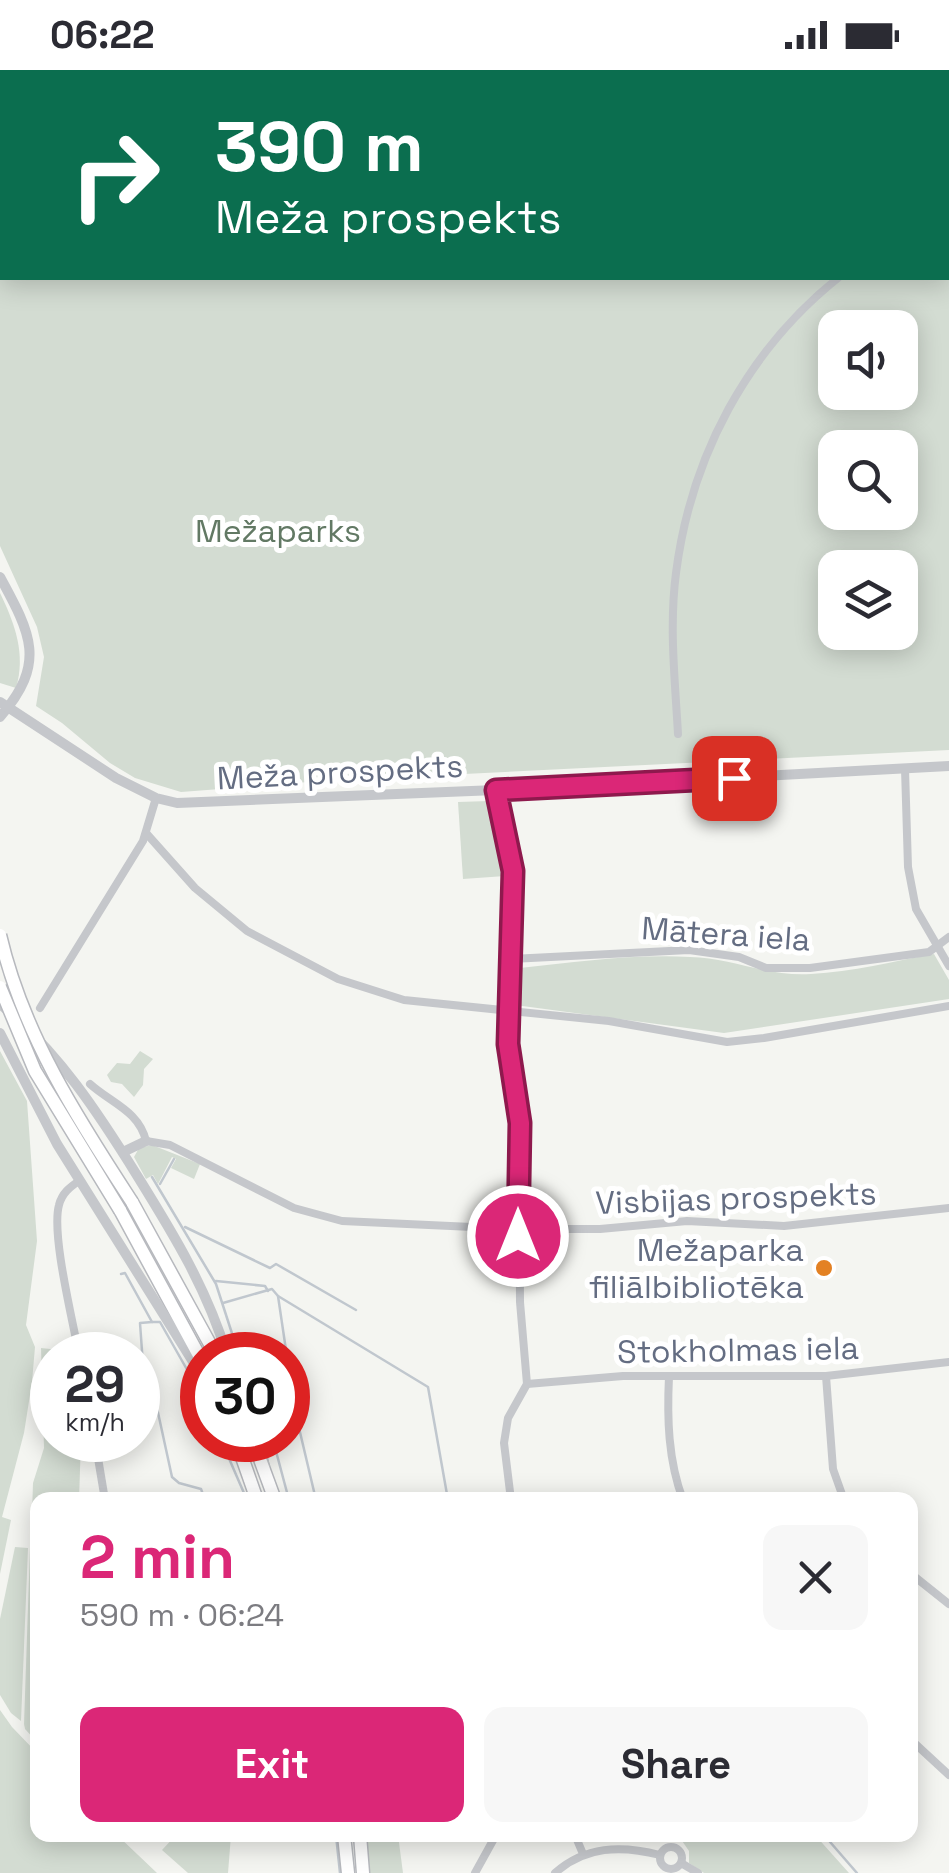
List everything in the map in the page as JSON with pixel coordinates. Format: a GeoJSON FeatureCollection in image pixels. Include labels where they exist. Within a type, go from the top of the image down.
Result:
{"type":"FeatureCollection","features":[{"type":"Feature","properties":{"kind":"main road"},"geometry":{"type":"LineString","coordinates":[[0,934],[23,1014],[48,1065],[202,1332]]}},
{"type":"Feature","properties":{"kind":"main road"},"geometry":{"type":"LineString","coordinates":[[0,987],[36,1070],[126,1206],[187,1332]]}},
{"type":"Feature","properties":{"kind":"main road"},"geometry":{"type":"LineString","coordinates":[[244,1462],[255,1492]]}},
{"type":"Feature","properties":{"kind":"main road"},"geometry":{"type":"LineString","coordinates":[[262,1462],[272,1492]]}},
{"type":"Feature","properties":{"kind":"main road"},"geometry":{"type":"LineString","coordinates":[[345,1842],[348,1873]]}},
{"type":"Feature","properties":{"kind":"main road"},"geometry":{"type":"LineString","coordinates":[[361,1842],[364,1873]]}},
{"type":"Feature","properties":{"kind":"street"},"geometry":{"type":"LineString","coordinates":[[678,734],[672,614],[676,571],[701,474],[715,435],[758,358],[788,322],[836,280]]}},
{"type":"Feature","properties":{"kind":"street"},"geometry":{"type":"LineString","coordinates":[[0,577],[27,631],[30,648],[19,697],[4,705],[0,717]]}},
{"type":"Feature","properties":{"kind":"street","name":"Meža prospekts"},"geometry":{"type":"LineString","coordinates":[[4,705],[116,778],[156,798],[200,804],[949,766]]}},
{"type":"Feature","properties":{"kind":"street"},"geometry":{"type":"LineString","coordinates":[[904,769],[908,867],[916,909],[949,966]]}},
{"type":"Feature","properties":{"kind":"street"},"geometry":{"type":"LineString","coordinates":[[496,790],[513,871],[508,1044],[520,1123],[518,1229],[527,1384],[508,1418],[504,1442],[510,1492]]}},
{"type":"Feature","properties":{"kind":"street"},"geometry":{"type":"LineString","coordinates":[[40,1008],[146,833],[156,798]]}},
{"type":"Feature","properties":{"kind":"street"},"geometry":{"type":"LineString","coordinates":[[146,833],[217,908],[246,931],[338,979],[404,1000],[609,1021],[727,1042],[949,1006]]}},
{"type":"Feature","properties":{"kind":"street"},"geometry":{"type":"LineString","coordinates":[[936,947],[949,937]]}},
{"type":"Feature","properties":{"kind":"street","name":"Mātera iela"},"geometry":{"type":"LineString","coordinates":[[510,960],[689,950],[739,957],[766,968],[810,968],[929,952],[936,947]]}},
{"type":"Feature","properties":{"kind":"street"},"geometry":{"type":"LineString","coordinates":[[0,1004],[49,1051],[86,1096],[194,1270],[219,1332]]}},
{"type":"Feature","properties":{"kind":"street"},"geometry":{"type":"LineString","coordinates":[[0,1032],[80,1182],[147,1291],[180,1336]]}},
{"type":"Feature","properties":{"kind":"street"},"geometry":{"type":"LineString","coordinates":[[21,1074],[31,1055],[49,1051]]}},
{"type":"Feature","properties":{"kind":"street"},"geometry":{"type":"LineString","coordinates":[[90,1084],[142,1125],[146,1141],[123,1152]]}},
{"type":"Feature","properties":{"kind":"street","name":"Visbijas prospekts"},"geometry":{"type":"LineString","coordinates":[[146,1141],[170,1144],[294,1208],[342,1221],[518,1229],[600,1229],[686,1221],[784,1226],[949,1208]]}},
{"type":"Feature","properties":{"kind":"street"},"geometry":{"type":"LineString","coordinates":[[76,1332],[58,1214],[62,1197],[80,1182]]}},
{"type":"Feature","properties":{"kind":"street"},"geometry":{"type":"LineString","coordinates":[[944,1362],[949,1373]]}},
{"type":"Feature","properties":{"kind":"street","name":"Stokholmas iela"},"geometry":{"type":"LineString","coordinates":[[527,1384],[622,1376],[826,1376],[944,1362]]}},
{"type":"Feature","properties":{"kind":"street"},"geometry":{"type":"LineString","coordinates":[[669,1376],[667,1417],[674,1475],[681,1492]]}},
{"type":"Feature","properties":{"kind":"street"},"geometry":{"type":"LineString","coordinates":[[826,1376],[834,1470],[841,1492]]}},
{"type":"Feature","properties":{"kind":"street"},"geometry":{"type":"LineString","coordinates":[[99,1462],[104,1492]]}},
{"type":"Feature","properties":{"kind":"street"},"geometry":{"type":"LineString","coordinates":[[918,1580],[949,1604]]}},
{"type":"Feature","properties":{"kind":"street"},"geometry":{"type":"LineString","coordinates":[[918,1746],[949,1775]]}},
{"type":"Feature","properties":{"kind":"street"},"geometry":{"type":"LineString","coordinates":[[475,1873],[492,1842]]}},
{"type":"Feature","properties":{"kind":"street"},"geometry":{"type":"LineString","coordinates":[[577,1842],[583,1854]]}},
{"type":"Feature","properties":{"kind":"street"},"geometry":{"type":"LineString","coordinates":[[672,1842],[672,1846]]}},
{"type":"Feature","properties":{"kind":"street"},"geometry":{"type":"LineString","coordinates":[[660,1854],[672,1846]]}},
{"type":"Feature","properties":{"kind":"street"},"geometry":{"type":"LineString","coordinates":[[672,1846],[681,1853],[681,1863]]}},
{"type":"Feature","properties":{"kind":"street"},"geometry":{"type":"LineString","coordinates":[[555,1873],[583,1854],[618,1849],[660,1854]]}},
{"type":"Feature","properties":{"kind":"street"},"geometry":{"type":"LineString","coordinates":[[660,1854],[666,1868],[681,1863]]}},
{"type":"Feature","properties":{"kind":"street"},"geometry":{"type":"LineString","coordinates":[[681,1863],[698,1873]]}},
{"type":"Feature","properties":{"kind":"green space","name":"Mežaparks"},"geometry":{"type":"Polygon","coordinates":[[[0,280],[949,280],[949,750],[322,781],[181,792],[135,778],[36,706],[44,657],[37,627],[0,546],[0,280]]]}},
{"type":"Feature","properties":{"kind":"green space"},"geometry":{"type":"Polygon","coordinates":[[[0,593],[17,639],[20,663],[16,688],[0,683],[0,593]]]}},
{"type":"Feature","properties":{"kind":"green space"},"geometry":{"type":"Polygon","coordinates":[[[489,801],[503,845],[505,876],[463,879],[458,802],[489,801]]]}},
{"type":"Feature","properties":{"kind":"green space"},"geometry":{"type":"Polygon","coordinates":[[[934,954],[949,980],[949,999],[724,1033],[515,1005],[520,968],[669,956],[811,974],[934,954]]]}},
{"type":"Feature","properties":{"kind":"green space"},"geometry":{"type":"Polygon","coordinates":[[[0,1051],[27,1101],[37,1241],[26,1325],[30,1335],[30,1395],[2,1517],[11,1520],[0,1574],[0,1051]]]}},
{"type":"Feature","properties":{"kind":"green space"},"geometry":{"type":"Polygon","coordinates":[[[140,1051],[153,1059],[144,1069],[143,1085],[134,1097],[107,1075],[117,1063],[130,1064],[140,1051]]]}},
{"type":"Feature","properties":{"kind":"green space"},"geometry":{"type":"Polygon","coordinates":[[[152,1145],[200,1164],[194,1179],[171,1168],[176,1159],[172,1157],[158,1184],[153,1175],[146,1179],[134,1157],[139,1148],[152,1145]]]}},
{"type":"Feature","properties":{"kind":"green space"},"geometry":{"type":"Polygon","coordinates":[[[40,1462],[80,1462],[79,1492],[33,1492],[40,1462]]]}},
{"type":"Feature","properties":{"kind":"green space"},"geometry":{"type":"Polygon","coordinates":[[[15,1547],[28,1548],[21,1721],[0,1695],[0,1619],[15,1547]]]}},
{"type":"Feature","properties":{"kind":"green space"},"geometry":{"type":"Polygon","coordinates":[[[30,1548],[30,1734],[24,1724],[30,1548]]]}},
{"type":"Feature","properties":{"kind":"green space"},"geometry":{"type":"Polygon","coordinates":[[[0,1710],[30,1746],[30,1842],[124,1842],[157,1873],[0,1873],[0,1710]]]}},
{"type":"Feature","properties":{"kind":"green space"},"geometry":{"type":"Polygon","coordinates":[[[169,1842],[230,1842],[228,1873],[188,1873],[162,1850],[169,1842]]]}},
{"type":"Feature","properties":{"kind":"green space"},"geometry":{"type":"Polygon","coordinates":[[[367,1842],[399,1842],[403,1873],[369,1873],[367,1842]]]}},
{"type":"Feature","properties":{"kind":"green space"},"geometry":{"type":"Polygon","coordinates":[[[683,1842],[821,1842],[849,1873],[704,1873],[689,1863],[689,1851],[683,1842]]]}},
{"type":"Feature","properties":{"kind":"waterway"},"geometry":{"type":"LineString","coordinates":[[160,1184],[174,1159]]}},
{"type":"Feature","properties":{"kind":"waterway"},"geometry":{"type":"LineString","coordinates":[[152,1177],[216,1284],[232,1332]]}},
{"type":"Feature","properties":{"kind":"waterway"},"geometry":{"type":"LineString","coordinates":[[185,1227],[270,1268],[276,1264],[356,1310]]}},
{"type":"Feature","properties":{"kind":"waterway"},"geometry":{"type":"LineString","coordinates":[[121,1274],[125,1273],[152,1322],[160,1322],[180,1357]]}},
{"type":"Feature","properties":{"kind":"waterway"},"geometry":{"type":"LineString","coordinates":[[216,1281],[265,1286],[268,1291]]}},
{"type":"Feature","properties":{"kind":"waterway"},"geometry":{"type":"LineString","coordinates":[[223,1303],[272,1289],[278,1296],[295,1411],[314,1492]]}},
{"type":"Feature","properties":{"kind":"waterway"},"geometry":{"type":"LineString","coordinates":[[278,1296],[428,1387],[447,1492]]}},
{"type":"Feature","properties":{"kind":"waterway"},"geometry":{"type":"LineString","coordinates":[[152,1322],[140,1323],[143,1365],[172,1477],[202,1492]]}},
{"type":"Feature","properties":{"kind":"waterway"},"geometry":{"type":"LineString","coordinates":[[231,1462],[244,1492]]}},
{"type":"Feature","properties":{"kind":"waterway"},"geometry":{"type":"LineString","coordinates":[[279,1462],[287,1492]]}},
{"type":"Feature","properties":{"kind":"waterway"},"geometry":{"type":"LineString","coordinates":[[337,1842],[340,1873]]}},
{"type":"Feature","properties":{"kind":"waterway"},"geometry":{"type":"LineString","coordinates":[[830,1842],[857,1873]]}},
{"type":"Feature","properties":{"kind":"place","name":"Mežaparka filiālbibliotēka"},"geometry":{"type":"Point","coordinates":[824,1268]}},
{"type":"Feature","properties":{"kind":"route"},"geometry":{"type":"LineString","coordinates":[[518,1236],[520,1123],[508,1044],[513,871],[496,790],[734,778]]}}]}
